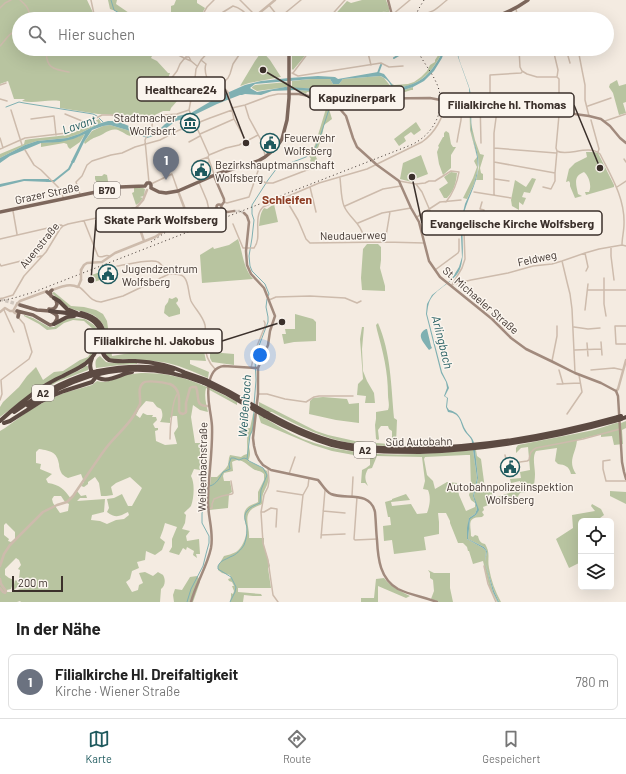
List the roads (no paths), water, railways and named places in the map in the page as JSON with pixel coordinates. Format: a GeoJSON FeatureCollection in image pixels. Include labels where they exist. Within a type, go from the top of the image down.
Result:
{"type":"FeatureCollection","features":[{"type":"Feature","properties":{"kind":"highway"},"geometry":{"type":"LineString","coordinates":[[52,297],[66,308],[92,320],[100,329],[100,341],[91,360],[90,366],[91,371],[98,374]]}},
{"type":"Feature","properties":{"kind":"highway"},"geometry":{"type":"LineString","coordinates":[[51,310],[87,315],[95,319],[102,326],[104,332],[103,353],[108,360],[155,363],[184,372]]}},
{"type":"Feature","properties":{"kind":"highway"},"geometry":{"type":"LineString","coordinates":[[54,324],[67,317],[77,314]]}},
{"type":"Feature","properties":{"kind":"highway"},"geometry":{"type":"LineString","coordinates":[[103,341],[93,361],[93,369],[101,380],[110,379],[128,372],[145,370]]}},
{"type":"Feature","properties":{"kind":"highway"},"geometry":{"type":"LineString","coordinates":[[1,423],[42,388],[61,376],[86,364],[94,354]]}},
{"type":"Feature","properties":{"kind":"highway","name":"Süd Autobahn"},"geometry":{"type":"LineString","coordinates":[[98,374],[116,368],[142,366],[184,372],[205,381],[300,434],[345,448],[383,452],[433,451],[478,446],[551,434],[584,427],[626,415]]}},
{"type":"Feature","properties":{"kind":"highway","name":"Süd Autobahn"},"geometry":{"type":"LineString","coordinates":[[1,423],[48,390],[67,380],[90,374],[124,370],[145,370],[171,372],[205,381]]}},
{"type":"Feature","properties":{"kind":"highway"},"geometry":{"type":"LineString","coordinates":[[1,423],[10,422],[52,396],[92,382],[98,374]]}},
{"type":"Feature","properties":{"kind":"main road"},"geometry":{"type":"LineString","coordinates":[[388,0],[391,12]]}},
{"type":"Feature","properties":{"kind":"main road"},"geometry":{"type":"LineString","coordinates":[[507,12],[528,0]]}},
{"type":"Feature","properties":{"kind":"main road","name":"B70"},"geometry":{"type":"LineString","coordinates":[[149,186],[159,192],[166,193],[178,191],[214,176],[258,161],[266,157],[276,148],[282,139],[287,120],[290,56]]}},
{"type":"Feature","properties":{"kind":"main road"},"geometry":{"type":"LineString","coordinates":[[289,93],[333,101],[346,99],[430,98],[446,101],[490,100],[511,107],[547,110],[601,119],[605,121],[626,143]]}},
{"type":"Feature","properties":{"kind":"main road"},"geometry":{"type":"LineString","coordinates":[[333,101],[346,116],[352,138],[357,147],[377,165],[399,181]]}},
{"type":"Feature","properties":{"kind":"main road"},"geometry":{"type":"LineString","coordinates":[[214,176],[224,199],[224,202],[220,208],[226,212],[234,211]]}},
{"type":"Feature","properties":{"kind":"main road","name":"St. Michaeler Straße"},"geometry":{"type":"LineString","coordinates":[[399,181],[411,208],[417,217],[429,261],[446,282],[526,349],[616,391]]}},
{"type":"Feature","properties":{"kind":"main road","name":"Grazer Straße"},"geometry":{"type":"LineString","coordinates":[[0,212],[120,187],[149,186]]}},
{"type":"Feature","properties":{"kind":"main road"},"geometry":{"type":"LineString","coordinates":[[244,213],[249,222],[246,260],[248,268],[251,274],[262,285],[275,316],[270,331],[268,345],[254,368],[258,394],[253,438],[256,454],[263,465],[271,470],[318,480],[329,493],[357,497],[369,502],[376,512],[378,558],[387,579],[399,589],[437,602]]}},
{"type":"Feature","properties":{"kind":"main road"},"geometry":{"type":"LineString","coordinates":[[52,290],[50,292],[52,297]]}},
{"type":"Feature","properties":{"kind":"main road"},"geometry":{"type":"LineString","coordinates":[[47,292],[56,300],[57,304],[55,308],[51,310]]}},
{"type":"Feature","properties":{"kind":"main road"},"geometry":{"type":"LineString","coordinates":[[16,311],[33,315],[49,324],[54,324],[57,319],[57,316],[51,310],[20,305]]}},
{"type":"Feature","properties":{"kind":"main road"},"geometry":{"type":"LineString","coordinates":[[16,311],[19,313],[18,317]]}},
{"type":"Feature","properties":{"kind":"main road"},"geometry":{"type":"LineString","coordinates":[[215,370],[224,366],[254,368]]}},
{"type":"Feature","properties":{"kind":"main road","name":"Weißenbachstraße"},"geometry":{"type":"LineString","coordinates":[[190,602],[206,566],[211,548],[212,534],[208,509],[212,421],[208,396],[211,377],[215,370]]}},
{"type":"Feature","properties":{"kind":"main road"},"geometry":{"type":"LineString","coordinates":[[616,391],[618,396],[623,467],[626,480]]}},
{"type":"Feature","properties":{"kind":"street"},"geometry":{"type":"LineString","coordinates":[[0,8],[11,0]]}},
{"type":"Feature","properties":{"kind":"street"},"geometry":{"type":"LineString","coordinates":[[20,0],[29,12]]}},
{"type":"Feature","properties":{"kind":"street"},"geometry":{"type":"LineString","coordinates":[[91,0],[94,12]]}},
{"type":"Feature","properties":{"kind":"street"},"geometry":{"type":"LineString","coordinates":[[204,12],[214,0]]}},
{"type":"Feature","properties":{"kind":"street"},"geometry":{"type":"LineString","coordinates":[[240,0],[252,12]]}},
{"type":"Feature","properties":{"kind":"street"},"geometry":{"type":"LineString","coordinates":[[261,12],[275,0]]}},
{"type":"Feature","properties":{"kind":"street"},"geometry":{"type":"LineString","coordinates":[[287,12],[301,0]]}},
{"type":"Feature","properties":{"kind":"street"},"geometry":{"type":"LineString","coordinates":[[334,12],[345,0]]}},
{"type":"Feature","properties":{"kind":"street"},"geometry":{"type":"LineString","coordinates":[[396,12],[410,0]]}},
{"type":"Feature","properties":{"kind":"street"},"geometry":{"type":"LineString","coordinates":[[433,12],[447,0]]}},
{"type":"Feature","properties":{"kind":"street"},"geometry":{"type":"LineString","coordinates":[[269,5],[275,12]]}},
{"type":"Feature","properties":{"kind":"street"},"geometry":{"type":"LineString","coordinates":[[223,12],[233,6],[244,12]]}},
{"type":"Feature","properties":{"kind":"street"},"geometry":{"type":"LineString","coordinates":[[0,46],[9,34],[12,32]]}},
{"type":"Feature","properties":{"kind":"street"},"geometry":{"type":"LineString","coordinates":[[47,56],[47,60],[52,67],[69,72]]}},
{"type":"Feature","properties":{"kind":"street"},"geometry":{"type":"LineString","coordinates":[[180,56],[191,61]]}},
{"type":"Feature","properties":{"kind":"street"},"geometry":{"type":"LineString","coordinates":[[205,56],[197,66],[189,110],[208,156],[214,176]]}},
{"type":"Feature","properties":{"kind":"street"},"geometry":{"type":"LineString","coordinates":[[212,90],[228,78],[233,64],[238,56]]}},
{"type":"Feature","properties":{"kind":"street"},"geometry":{"type":"LineString","coordinates":[[305,56],[290,74],[298,76],[381,63],[388,68],[403,66]]}},
{"type":"Feature","properties":{"kind":"street"},"geometry":{"type":"LineString","coordinates":[[369,56],[371,65]]}},
{"type":"Feature","properties":{"kind":"street"},"geometry":{"type":"LineString","coordinates":[[519,56],[520,67],[522,71],[531,76],[557,77]]}},
{"type":"Feature","properties":{"kind":"street"},"geometry":{"type":"LineString","coordinates":[[543,187],[551,189],[555,181],[559,113],[559,79],[557,77],[558,70],[555,56]]}},
{"type":"Feature","properties":{"kind":"street"},"geometry":{"type":"LineString","coordinates":[[568,56],[570,63]]}},
{"type":"Feature","properties":{"kind":"street"},"geometry":{"type":"LineString","coordinates":[[579,56],[585,100],[589,116]]}},
{"type":"Feature","properties":{"kind":"street"},"geometry":{"type":"LineString","coordinates":[[167,84],[186,57],[190,58],[191,61],[197,66]]}},
{"type":"Feature","properties":{"kind":"street"},"geometry":{"type":"LineString","coordinates":[[201,60],[206,64],[204,68],[209,84],[214,92]]}},
{"type":"Feature","properties":{"kind":"street"},"geometry":{"type":"LineString","coordinates":[[490,100],[490,75],[521,73],[522,71]]}},
{"type":"Feature","properties":{"kind":"street"},"geometry":{"type":"LineString","coordinates":[[0,85],[6,83]]}},
{"type":"Feature","properties":{"kind":"street"},"geometry":{"type":"LineString","coordinates":[[220,84],[228,92],[234,119],[246,142]]}},
{"type":"Feature","properties":{"kind":"street"},"geometry":{"type":"LineString","coordinates":[[80,195],[76,182],[81,178],[87,165],[92,161],[122,153],[135,147],[160,140],[177,131],[269,96],[289,93]]}},
{"type":"Feature","properties":{"kind":"street"},"geometry":{"type":"LineString","coordinates":[[587,106],[611,98]]}},
{"type":"Feature","properties":{"kind":"street"},"geometry":{"type":"LineString","coordinates":[[0,99],[7,101]]}},
{"type":"Feature","properties":{"kind":"street"},"geometry":{"type":"LineString","coordinates":[[234,224],[243,246],[247,248],[254,248],[257,244],[258,216],[261,209],[268,204],[319,183],[377,165],[415,146],[428,138],[439,123],[443,115],[446,101]]}},
{"type":"Feature","properties":{"kind":"street"},"geometry":{"type":"LineString","coordinates":[[457,142],[461,120],[462,101]]}},
{"type":"Feature","properties":{"kind":"street"},"geometry":{"type":"LineString","coordinates":[[480,101],[480,143]]}},
{"type":"Feature","properties":{"kind":"street"},"geometry":{"type":"LineString","coordinates":[[494,195],[494,127],[499,103]]}},
{"type":"Feature","properties":{"kind":"street"},"geometry":{"type":"LineString","coordinates":[[245,105],[249,118],[261,140],[266,157]]}},
{"type":"Feature","properties":{"kind":"street"},"geometry":{"type":"LineString","coordinates":[[11,110],[22,145]]}},
{"type":"Feature","properties":{"kind":"street"},"geometry":{"type":"LineString","coordinates":[[0,149],[20,140],[67,133],[99,116],[153,116],[177,114],[189,110]]}},
{"type":"Feature","properties":{"kind":"street"},"geometry":{"type":"LineString","coordinates":[[65,114],[87,123]]}},
{"type":"Feature","properties":{"kind":"street"},"geometry":{"type":"LineString","coordinates":[[605,121],[626,114]]}},
{"type":"Feature","properties":{"kind":"street"},"geometry":{"type":"LineString","coordinates":[[31,119],[54,116],[56,135]]}},
{"type":"Feature","properties":{"kind":"street"},"geometry":{"type":"LineString","coordinates":[[144,241],[135,212],[136,208],[143,200],[149,186],[145,140],[152,126],[153,116]]}},
{"type":"Feature","properties":{"kind":"street"},"geometry":{"type":"LineString","coordinates":[[189,142],[200,135],[234,119]]}},
{"type":"Feature","properties":{"kind":"street"},"geometry":{"type":"LineString","coordinates":[[591,120],[598,152],[617,187],[623,208],[624,223],[622,245]]}},
{"type":"Feature","properties":{"kind":"street"},"geometry":{"type":"LineString","coordinates":[[210,211],[194,164],[195,162],[226,148],[246,142],[258,135]]}},
{"type":"Feature","properties":{"kind":"street"},"geometry":{"type":"LineString","coordinates":[[0,138],[3,148]]}},
{"type":"Feature","properties":{"kind":"street"},"geometry":{"type":"LineString","coordinates":[[494,148],[560,153],[586,150],[598,152]]}},
{"type":"Feature","properties":{"kind":"street"},"geometry":{"type":"LineString","coordinates":[[25,150],[34,165],[51,179],[59,188],[64,199]]}},
{"type":"Feature","properties":{"kind":"street"},"geometry":{"type":"LineString","coordinates":[[224,202],[227,203],[248,197],[259,166],[258,161]]}},
{"type":"Feature","properties":{"kind":"street"},"geometry":{"type":"LineString","coordinates":[[196,168],[209,162]]}},
{"type":"Feature","properties":{"kind":"street"},"geometry":{"type":"LineString","coordinates":[[494,162],[555,173]]}},
{"type":"Feature","properties":{"kind":"street"},"geometry":{"type":"LineString","coordinates":[[255,177],[264,182],[273,184],[320,165]]}},
{"type":"Feature","properties":{"kind":"street"},"geometry":{"type":"LineString","coordinates":[[399,181],[416,184],[425,183],[435,181],[451,171],[459,172],[454,190],[446,202]]}},
{"type":"Feature","properties":{"kind":"street"},"geometry":{"type":"LineString","coordinates":[[149,186],[172,174],[189,220]]}},
{"type":"Feature","properties":{"kind":"street"},"geometry":{"type":"LineString","coordinates":[[340,177],[344,206],[362,230],[363,235]]}},
{"type":"Feature","properties":{"kind":"street"},"geometry":{"type":"LineString","coordinates":[[494,179],[509,181]]}},
{"type":"Feature","properties":{"kind":"street"},"geometry":{"type":"LineString","coordinates":[[617,187],[626,181]]}},
{"type":"Feature","properties":{"kind":"street"},"geometry":{"type":"LineString","coordinates":[[416,184],[422,192],[434,220]]}},
{"type":"Feature","properties":{"kind":"street"},"geometry":{"type":"LineString","coordinates":[[344,206],[383,189],[401,186]]}},
{"type":"Feature","properties":{"kind":"street"},"geometry":{"type":"LineString","coordinates":[[310,187],[316,212]]}},
{"type":"Feature","properties":{"kind":"street"},"geometry":{"type":"LineString","coordinates":[[474,192],[511,198]]}},
{"type":"Feature","properties":{"kind":"street","name":"Neudauerweg"},"geometry":{"type":"LineString","coordinates":[[285,198],[298,220],[306,240],[310,243],[424,243]]}},
{"type":"Feature","properties":{"kind":"street"},"geometry":{"type":"LineString","coordinates":[[417,217],[440,202],[462,200]]}},
{"type":"Feature","properties":{"kind":"street"},"geometry":{"type":"LineString","coordinates":[[464,232],[475,231],[487,220],[483,215],[484,210],[480,209],[482,202]]}},
{"type":"Feature","properties":{"kind":"street","name":"Auenstraße"},"geometry":{"type":"LineString","coordinates":[[0,299],[14,295],[21,279],[46,252],[63,226],[136,208]]}},
{"type":"Feature","properties":{"kind":"street"},"geometry":{"type":"LineString","coordinates":[[78,287],[81,280],[82,267],[87,263],[102,262],[115,253],[155,237],[170,227],[220,208]]}},
{"type":"Feature","properties":{"kind":"street"},"geometry":{"type":"LineString","coordinates":[[358,224],[382,212],[411,208]]}},
{"type":"Feature","properties":{"kind":"street"},"geometry":{"type":"LineString","coordinates":[[12,209],[17,234]]}},
{"type":"Feature","properties":{"kind":"street"},"geometry":{"type":"LineString","coordinates":[[385,242],[390,212]]}},
{"type":"Feature","properties":{"kind":"street"},"geometry":{"type":"LineString","coordinates":[[451,285],[462,268],[465,259],[464,232],[466,214]]}},
{"type":"Feature","properties":{"kind":"street"},"geometry":{"type":"LineString","coordinates":[[84,220],[97,255],[99,257],[106,255],[110,256]]}},
{"type":"Feature","properties":{"kind":"street"},"geometry":{"type":"LineString","coordinates":[[0,239],[17,234],[61,225],[63,226]]}},
{"type":"Feature","properties":{"kind":"street"},"geometry":{"type":"LineString","coordinates":[[435,270],[458,253],[459,239]]}},
{"type":"Feature","properties":{"kind":"street","name":"Feldweg"},"geometry":{"type":"LineString","coordinates":[[451,285],[525,268],[552,264],[585,253],[611,247],[622,245],[626,246]]}},
{"type":"Feature","properties":{"kind":"street"},"geometry":{"type":"LineString","coordinates":[[611,247],[614,280]]}},
{"type":"Feature","properties":{"kind":"street"},"geometry":{"type":"LineString","coordinates":[[585,253],[588,267],[586,271]]}},
{"type":"Feature","properties":{"kind":"street"},"geometry":{"type":"LineString","coordinates":[[0,264],[1,266],[42,256]]}},
{"type":"Feature","properties":{"kind":"street"},"geometry":{"type":"LineString","coordinates":[[117,266],[156,261],[169,274]]}},
{"type":"Feature","properties":{"kind":"street"},"geometry":{"type":"LineString","coordinates":[[562,261],[570,294],[574,327],[575,373]]}},
{"type":"Feature","properties":{"kind":"street"},"geometry":{"type":"LineString","coordinates":[[0,312],[6,308],[16,311],[18,303],[22,300],[68,285],[75,285],[84,291],[92,300],[100,302],[123,296],[147,286],[169,274],[180,274],[186,280],[191,300],[202,317],[206,331],[204,343],[207,357],[209,363],[215,370]]}},
{"type":"Feature","properties":{"kind":"street"},"geometry":{"type":"LineString","coordinates":[[604,278],[604,304],[606,316]]}},
{"type":"Feature","properties":{"kind":"street"},"geometry":{"type":"LineString","coordinates":[[585,310],[588,284]]}},
{"type":"Feature","properties":{"kind":"street"},"geometry":{"type":"LineString","coordinates":[[588,290],[626,290]]}},
{"type":"Feature","properties":{"kind":"street"},"geometry":{"type":"LineString","coordinates":[[268,298],[310,296],[343,298],[356,302],[361,301]]}},
{"type":"Feature","properties":{"kind":"street"},"geometry":{"type":"LineString","coordinates":[[4,309],[14,332]]}},
{"type":"Feature","properties":{"kind":"street"},"geometry":{"type":"LineString","coordinates":[[0,400],[2,394],[1,380],[29,359],[32,352],[24,324],[18,317]]}},
{"type":"Feature","properties":{"kind":"street"},"geometry":{"type":"LineString","coordinates":[[254,368],[254,352],[265,326],[264,321]]}},
{"type":"Feature","properties":{"kind":"street"},"geometry":{"type":"LineString","coordinates":[[552,361],[557,326]]}},
{"type":"Feature","properties":{"kind":"street"},"geometry":{"type":"LineString","coordinates":[[626,326],[615,326],[616,344],[626,344]]}},
{"type":"Feature","properties":{"kind":"street"},"geometry":{"type":"LineString","coordinates":[[574,327],[588,329],[600,328]]}},
{"type":"Feature","properties":{"kind":"street"},"geometry":{"type":"LineString","coordinates":[[601,342],[602,355]]}},
{"type":"Feature","properties":{"kind":"street"},"geometry":{"type":"LineString","coordinates":[[588,343],[588,356]]}},
{"type":"Feature","properties":{"kind":"street"},"geometry":{"type":"LineString","coordinates":[[575,350],[601,349]]}},
{"type":"Feature","properties":{"kind":"street"},"geometry":{"type":"LineString","coordinates":[[616,391],[618,389],[626,360]]}},
{"type":"Feature","properties":{"kind":"street"},"geometry":{"type":"LineString","coordinates":[[591,370],[614,368],[623,370]]}},
{"type":"Feature","properties":{"kind":"street"},"geometry":{"type":"LineString","coordinates":[[559,370],[563,384]]}},
{"type":"Feature","properties":{"kind":"street"},"geometry":{"type":"LineString","coordinates":[[567,414],[582,392],[579,375]]}},
{"type":"Feature","properties":{"kind":"street"},"geometry":{"type":"LineString","coordinates":[[0,566],[4,554],[10,545],[43,512],[67,502],[73,496],[107,447],[124,429],[135,413],[139,405],[140,388],[142,384],[152,381],[170,384],[175,387],[178,393],[179,410],[180,413],[183,414],[186,412],[186,403],[190,388],[192,387],[196,387],[197,389],[198,402],[204,407],[209,406]]}},
{"type":"Feature","properties":{"kind":"street"},"geometry":{"type":"LineString","coordinates":[[557,384],[580,383]]}},
{"type":"Feature","properties":{"kind":"street"},"geometry":{"type":"LineString","coordinates":[[170,439],[170,423],[173,405],[175,396],[178,393]]}},
{"type":"Feature","properties":{"kind":"street"},"geometry":{"type":"LineString","coordinates":[[258,394],[267,394],[285,399],[306,402],[319,396],[353,396]]}},
{"type":"Feature","properties":{"kind":"street"},"geometry":{"type":"LineString","coordinates":[[505,455],[507,464],[527,461],[529,460],[532,450],[536,448],[583,439],[620,429]]}},
{"type":"Feature","properties":{"kind":"street"},"geometry":{"type":"LineString","coordinates":[[289,474],[295,456]]}},
{"type":"Feature","properties":{"kind":"street"},"geometry":{"type":"LineString","coordinates":[[610,460],[603,461],[606,481],[626,480]]}},
{"type":"Feature","properties":{"kind":"street"},"geometry":{"type":"LineString","coordinates":[[268,468],[269,481],[264,495],[261,512],[263,543],[268,560],[273,595],[278,602]]}},
{"type":"Feature","properties":{"kind":"street"},"geometry":{"type":"LineString","coordinates":[[352,496],[353,477]]}},
{"type":"Feature","properties":{"kind":"street"},"geometry":{"type":"LineString","coordinates":[[300,532],[303,495],[308,486],[309,478]]}},
{"type":"Feature","properties":{"kind":"street"},"geometry":{"type":"LineString","coordinates":[[208,509],[212,508],[214,499],[233,493],[231,481]]}},
{"type":"Feature","properties":{"kind":"street"},"geometry":{"type":"LineString","coordinates":[[321,538],[325,488]]}},
{"type":"Feature","properties":{"kind":"street"},"geometry":{"type":"LineString","coordinates":[[277,491],[303,495]]}},
{"type":"Feature","properties":{"kind":"street"},"geometry":{"type":"LineString","coordinates":[[357,497],[354,539],[377,539]]}},
{"type":"Feature","properties":{"kind":"street"},"geometry":{"type":"LineString","coordinates":[[261,512],[273,507],[277,509],[276,527]]}},
{"type":"Feature","properties":{"kind":"street"},"geometry":{"type":"LineString","coordinates":[[323,511],[345,513]]}},
{"type":"Feature","properties":{"kind":"street"},"geometry":{"type":"LineString","coordinates":[[321,535],[345,534]]}},
{"type":"Feature","properties":{"kind":"street"},"geometry":{"type":"LineString","coordinates":[[484,566],[488,584],[496,602]]}},
{"type":"Feature","properties":{"kind":"street"},"geometry":{"type":"LineString","coordinates":[[0,579],[1,584],[6,591],[5,593],[2,592],[0,588]]}},
{"type":"Feature","properties":{"kind":"water"},"geometry":{"type":"Polygon","coordinates":[[[440,56],[443,56],[434,71],[424,81],[404,90],[370,90],[349,95],[335,95],[326,92],[296,90],[272,91],[261,95],[245,94],[217,104],[190,117],[176,121],[157,135],[147,138],[110,125],[92,130],[84,142],[74,163],[71,162],[85,134],[60,142],[41,143],[10,156],[0,163],[0,158],[25,145],[37,141],[67,138],[108,121],[117,121],[148,134],[155,134],[171,118],[191,113],[218,97],[245,85],[261,81],[318,76],[335,77],[338,79],[378,72],[384,74],[395,88],[419,81],[435,65],[440,56]],[[380,76],[343,79],[339,84],[333,84],[330,79],[311,79],[255,84],[250,88],[257,92],[285,87],[322,89],[338,93],[357,92],[363,89],[392,88],[388,80],[380,76]]]}},
{"type":"Feature","properties":{"kind":"water"},"geometry":{"type":"Polygon","coordinates":[[[458,57],[470,90],[472,132],[478,154],[478,168],[471,129],[469,88],[458,57]]]}},
{"type":"Feature","properties":{"kind":"water"},"geometry":{"type":"Polygon","coordinates":[[[478,168],[476,181],[466,205],[463,218],[463,254],[461,266],[456,276],[432,297],[427,314],[442,372],[449,388],[445,396],[448,398],[447,407],[449,410],[458,415],[465,429],[472,438],[474,443],[472,443],[458,417],[453,413],[448,412],[446,407],[447,398],[444,396],[447,388],[446,382],[441,373],[426,314],[427,304],[432,295],[451,280],[459,267],[462,257],[461,236],[462,216],[465,204],[474,184],[478,168]]]}},
{"type":"Feature","properties":{"kind":"water"},"geometry":{"type":"Polygon","coordinates":[[[24,179],[49,179],[49,182],[24,181],[0,187],[0,184],[24,179]]]}},
{"type":"Feature","properties":{"kind":"water"},"geometry":{"type":"Polygon","coordinates":[[[426,329],[432,348],[429,350],[423,342],[421,336],[423,331],[426,329]]]}},
{"type":"Feature","properties":{"kind":"water"},"geometry":{"type":"Polygon","coordinates":[[[473,450],[475,450],[478,478],[474,496],[479,510],[476,515],[470,519],[468,539],[484,547],[487,551],[485,562],[486,551],[467,539],[469,518],[475,514],[477,509],[473,496],[477,478],[473,450]]]}},
{"type":"Feature","properties":{"kind":"water"},"geometry":{"type":"Polygon","coordinates":[[[485,562],[494,591],[499,602],[493,592],[485,562]]]}},
{"type":"Feature","properties":{"kind":"waterway"},"geometry":{"type":"LineString","coordinates":[[111,0],[114,10],[117,12]]}},
{"type":"Feature","properties":{"kind":"waterway"},"geometry":{"type":"LineString","coordinates":[[378,73],[381,65]]}},
{"type":"Feature","properties":{"kind":"waterway","name":"Weißenbach"},"geometry":{"type":"LineString","coordinates":[[268,296],[269,294],[265,284],[252,271],[250,266],[249,256],[254,220],[252,205],[277,168],[306,157],[314,151],[334,94]]}},
{"type":"Feature","properties":{"kind":"waterway","name":"Lavant"},"geometry":{"type":"LineString","coordinates":[[6,107],[19,102],[93,114],[97,116]]}},
{"type":"Feature","properties":{"kind":"waterway","name":"Lavant"},"geometry":{"type":"LineString","coordinates":[[99,118],[103,122]]}},
{"type":"Feature","properties":{"kind":"waterway"},"geometry":{"type":"LineString","coordinates":[[47,181],[54,181],[69,169],[73,161]]}},
{"type":"Feature","properties":{"kind":"waterway","name":"Weißenbach"},"geometry":{"type":"LineString","coordinates":[[254,405],[256,380],[255,359],[268,322],[266,307],[267,299]]}},
{"type":"Feature","properties":{"kind":"waterway","name":"Weißenbach"},"geometry":{"type":"LineString","coordinates":[[230,602],[236,587],[231,577],[218,569],[218,566],[222,561],[236,554],[244,545],[247,531],[245,518],[246,513],[251,507],[260,503],[261,490],[267,475],[263,468],[247,459],[254,412]]}},
{"type":"Feature","properties":{"kind":"waterway"},"geometry":{"type":"LineString","coordinates":[[210,486],[216,482],[223,472],[230,469],[229,464],[231,458],[239,460],[244,458],[247,459]]}},
{"type":"Feature","properties":{"kind":"waterway"},"geometry":{"type":"LineString","coordinates":[[187,602],[191,589],[203,566],[209,543],[209,536],[202,523],[202,513],[207,488]]}},
{"type":"Feature","properties":{"kind":"tunnel"},"geometry":{"type":"LineString","coordinates":[[234,211],[244,213]]}},
{"type":"Feature","properties":{"kind":"tunnel"},"geometry":{"type":"LineString","coordinates":[[0,299],[20,305]]}},
{"type":"Feature","properties":{"kind":"railway"},"geometry":{"type":"LineString","coordinates":[[417,12],[424,0]]}},
{"type":"Feature","properties":{"kind":"railway"},"geometry":{"type":"LineString","coordinates":[[0,301],[34,292],[411,145],[427,134],[433,127],[440,110],[441,101],[436,82],[420,56]]}},
{"type":"Feature","properties":{"kind":"railway"},"geometry":{"type":"LineString","coordinates":[[151,242],[174,228]]}},
{"type":"Feature","properties":{"kind":"place","name":"Kapuzinerpark"},"geometry":{"type":"Point","coordinates":[263,70]}},
{"type":"Feature","properties":{"kind":"place","name":"Stadtmacher Wolfsbert"},"geometry":{"type":"Point","coordinates":[190,123]}},
{"type":"Feature","properties":{"kind":"place","name":"Healthcare24"},"geometry":{"type":"Point","coordinates":[246,143]}},
{"type":"Feature","properties":{"kind":"place","name":"Feuerwehr Wolfsberg"},"geometry":{"type":"Point","coordinates":[270,143]}},
{"type":"Feature","properties":{"kind":"place","name":"Filialkirche hl. Thomas"},"geometry":{"type":"Point","coordinates":[600,168]}},
{"type":"Feature","properties":{"kind":"place","name":"Bezirkshauptmannschaft Wolfsberg"},"geometry":{"type":"Point","coordinates":[201,170]}},
{"type":"Feature","properties":{"kind":"place","name":"Evangelische Kirche Wolfsberg"},"geometry":{"type":"Point","coordinates":[412,177]}},
{"type":"Feature","properties":{"kind":"place","name":"Filialkirche Hl. Dreifaltigkeit"},"geometry":{"type":"Point","coordinates":[166,180]}},
{"type":"Feature","properties":{"kind":"place","name":"Jugendzentrum Wolfsberg"},"geometry":{"type":"Point","coordinates":[108,274]}},
{"type":"Feature","properties":{"kind":"place","name":"Skate Park Wolfsberg"},"geometry":{"type":"Point","coordinates":[91,280]}},
{"type":"Feature","properties":{"kind":"place","name":"Filialkirche hl. Jakobus"},"geometry":{"type":"Point","coordinates":[282,322]}},
{"type":"Feature","properties":{"kind":"place","name":"Autobahnpolizeiinspektion Wolfsberg"},"geometry":{"type":"Point","coordinates":[510,467]}},
{"type":"Feature","properties":{"kind":"district","name":"Schleifen"},"geometry":{"type":"Point","coordinates":[287,199]}},
{"type":"Feature","properties":{"kind":"water label","name":"Arlingbach"},"geometry":{"type":"Point","coordinates":[443,342]}}]}
